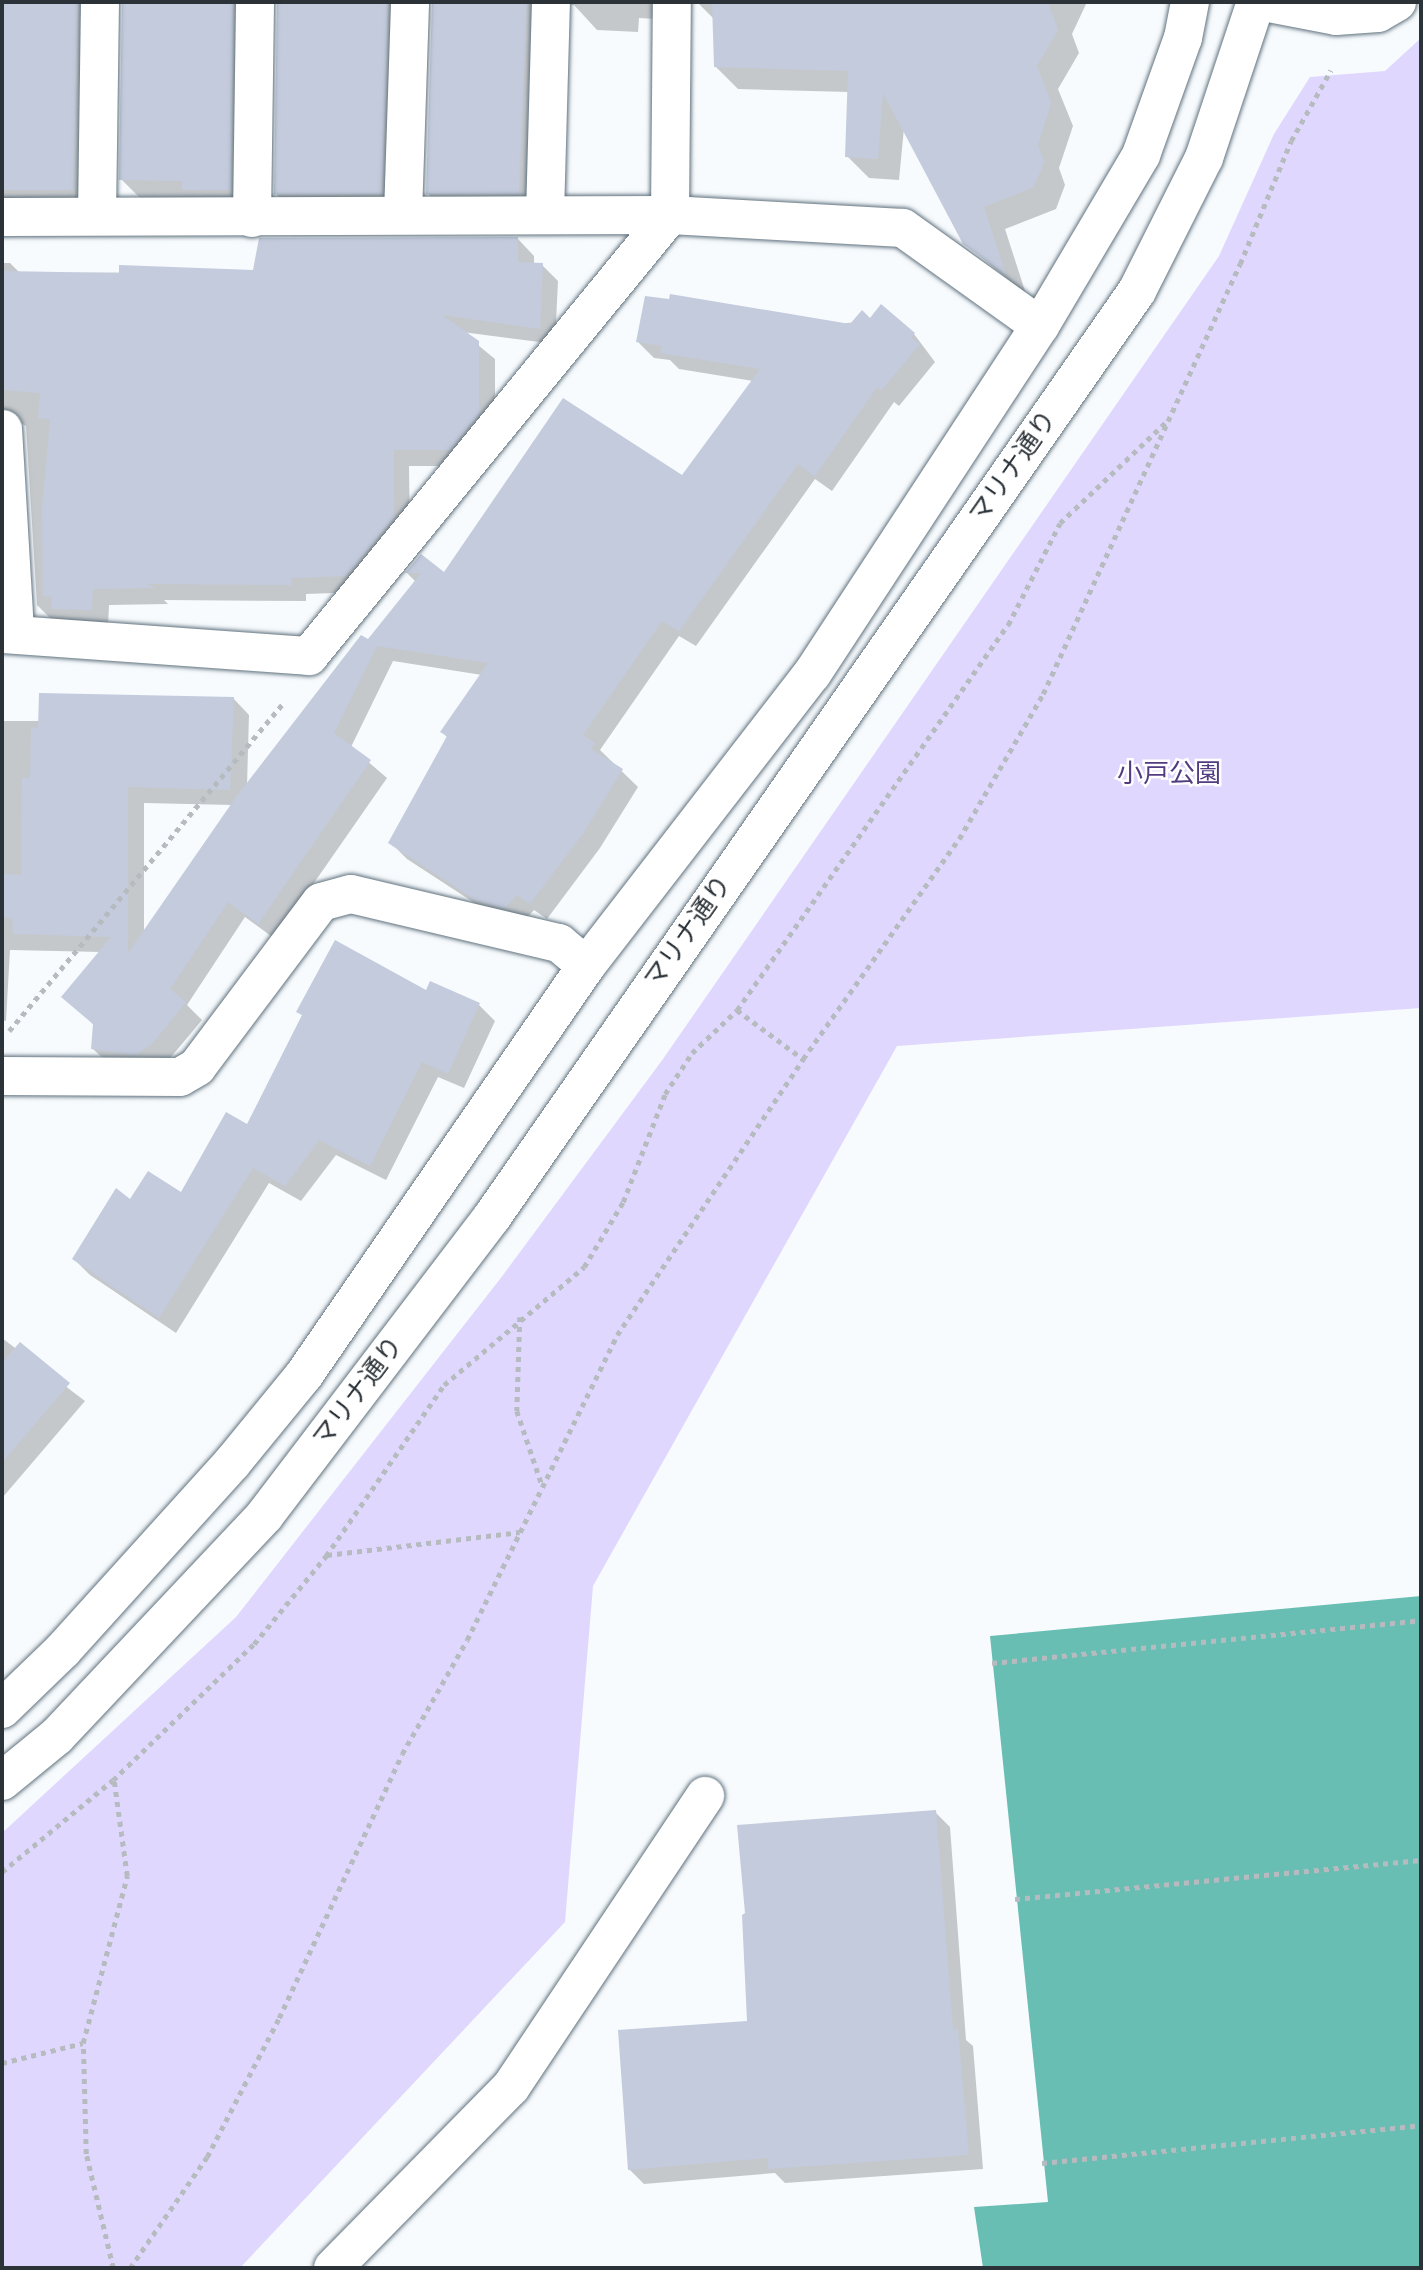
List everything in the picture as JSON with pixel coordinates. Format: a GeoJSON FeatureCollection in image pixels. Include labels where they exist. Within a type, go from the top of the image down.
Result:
{"type":"FeatureCollection","features":[{"type":"Feature","properties":{"kind":"street"},"geometry":{"type":"LineString","coordinates":[[97,216],[100,2]]}},
{"type":"Feature","properties":{"kind":"street"},"geometry":{"type":"LineString","coordinates":[[251,218],[256,2]]}},
{"type":"Feature","properties":{"kind":"street"},"geometry":{"type":"LineString","coordinates":[[404,215],[410,2]]}},
{"type":"Feature","properties":{"kind":"street"},"geometry":{"type":"LineString","coordinates":[[545,215],[551,2]]}},
{"type":"Feature","properties":{"kind":"street"},"geometry":{"type":"LineString","coordinates":[[3,429],[9,634],[309,656],[670,215],[672,2]]}},
{"type":"Feature","properties":{"kind":"street","name":"マリナ通り"},"geometry":{"type":"LineString","coordinates":[[2,1709],[148,1556],[304,1375],[586,966],[812,674],[1040,326],[1140,155],[1183,38],[1190,2]]}},
{"type":"Feature","properties":{"kind":"street","name":"マリナ通り"},"geometry":{"type":"LineString","coordinates":[[2,1782],[57,1736],[265,1515],[492,1217],[1137,291],[1205,158],[1256,2]]}},
{"type":"Feature","properties":{"kind":"street"},"geometry":{"type":"LineString","coordinates":[[1264,2],[1336,16],[1378,13],[1398,2]]}},
{"type":"Feature","properties":{"kind":"street"},"geometry":{"type":"LineString","coordinates":[[2,217],[670,215],[903,228],[1040,326]]}},
{"type":"Feature","properties":{"kind":"street"},"geometry":{"type":"LineString","coordinates":[[2,1076],[180,1077],[197,1067],[321,902],[351,894],[559,943],[586,966]]}},
{"type":"Feature","properties":{"kind":"street"},"geometry":{"type":"LineString","coordinates":[[332,2268],[511,2087],[705,1796]]}},
{"type":"Feature","properties":{"kind":"path"},"geometry":{"type":"LineString","coordinates":[[130,2268],[208,2157],[279,2018],[402,1754],[467,1640],[617,1335],[803,1059],[959,839],[1043,694],[1170,418],[1291,141],[1331,70]]}},
{"type":"Feature","properties":{"kind":"path"},"geometry":{"type":"LineString","coordinates":[[2,1872],[113,1780],[254,1644],[326,1556],[444,1385],[520,1316],[584,1267],[623,1202],[665,1094],[692,1053],[737,1010],[1008,625],[1060,523],[1170,418]]}},
{"type":"Feature","properties":{"kind":"path"},"geometry":{"type":"LineString","coordinates":[[2,1039],[303,679],[309,656]]}},
{"type":"Feature","properties":{"kind":"path"},"geometry":{"type":"LineString","coordinates":[[737,1010],[803,1059]]}},
{"type":"Feature","properties":{"kind":"path"},"geometry":{"type":"LineString","coordinates":[[520,1316],[517,1411],[542,1485]]}},
{"type":"Feature","properties":{"kind":"path"},"geometry":{"type":"LineString","coordinates":[[326,1556],[521,1532]]}},
{"type":"Feature","properties":{"kind":"path"},"geometry":{"type":"LineString","coordinates":[[992,1663],[1421,1620]]}},
{"type":"Feature","properties":{"kind":"path"},"geometry":{"type":"LineString","coordinates":[[113,1780],[127,1876],[83,2043],[86,2154],[113,2268]]}},
{"type":"Feature","properties":{"kind":"path"},"geometry":{"type":"LineString","coordinates":[[1016,1899],[1421,1860]]}},
{"type":"Feature","properties":{"kind":"path"},"geometry":{"type":"LineString","coordinates":[[2,2063],[83,2043]]}},
{"type":"Feature","properties":{"kind":"path"},"geometry":{"type":"LineString","coordinates":[[1042,2163],[1421,2125]]}},
{"type":"Feature","properties":{"kind":"green space","name":"小戸公園"},"geometry":{"type":"Polygon","coordinates":[[[1421,38],[1421,1008],[897,1046],[593,1586],[565,1922],[240,2268],[2,2268],[2,1833],[236,1617],[500,1279],[663,1059],[1219,256],[1274,134],[1310,77],[1385,71],[1421,38]]]}},
{"type":"Feature","properties":{"kind":"shaded area"},"geometry":{"type":"Polygon","coordinates":[[[1421,1596],[1421,2268],[983,2268],[974,2207],[1048,2202],[990,1636],[1421,1596]]]}},
{"type":"Feature","properties":{"kind":"building"},"geometry":{"type":"Polygon","coordinates":[[[2,2],[78,2],[73,190],[2,190],[2,2]]]}},
{"type":"Feature","properties":{"kind":"building"},"geometry":{"type":"Polygon","coordinates":[[[122,2],[233,2],[231,190],[182,190],[182,181],[119,180],[122,2]]]}},
{"type":"Feature","properties":{"kind":"building"},"geometry":{"type":"Polygon","coordinates":[[[277,2],[388,2],[382,194],[274,194],[277,2]]]}},
{"type":"Feature","properties":{"kind":"building"},"geometry":{"type":"Polygon","coordinates":[[[432,2],[527,2],[519,194],[426,194],[432,2]]]}},
{"type":"Feature","properties":{"kind":"building"},"geometry":{"type":"Polygon","coordinates":[[[712,2],[1048,2],[1058,30],[1037,66],[1051,103],[1038,145],[1044,162],[1034,187],[984,207],[1006,275],[963,244],[883,93],[878,159],[845,157],[848,71],[714,67],[712,2]]]}},
{"type":"Feature","properties":{"kind":"building"},"geometry":{"type":"Polygon","coordinates":[[[518,237],[518,262],[543,263],[540,329],[442,315],[479,341],[479,414],[450,450],[394,450],[394,517],[346,576],[291,578],[291,585],[147,584],[155,588],[93,589],[92,610],[51,609],[52,597],[43,596],[42,509],[50,419],[38,418],[40,393],[2,390],[2,271],[119,273],[119,265],[253,270],[259,238],[518,237]]]}},
{"type":"Feature","properties":{"kind":"building"},"geometry":{"type":"Polygon","coordinates":[[[670,294],[850,324],[862,310],[870,318],[881,304],[915,333],[911,338],[920,344],[881,391],[877,387],[815,476],[798,464],[679,631],[662,621],[583,735],[595,743],[591,749],[623,769],[584,832],[530,904],[517,895],[505,908],[477,901],[388,843],[447,736],[440,732],[488,663],[377,646],[334,733],[371,760],[258,924],[228,902],[170,989],[186,1002],[152,1044],[135,1055],[91,1049],[93,1024],[61,997],[111,937],[13,934],[12,918],[2,917],[2,874],[21,875],[22,778],[30,778],[31,727],[38,728],[39,693],[234,697],[230,790],[128,787],[128,953],[236,797],[361,635],[368,639],[421,573],[405,573],[421,554],[444,572],[563,398],[682,475],[760,369],[660,353],[662,346],[636,342],[645,296],[669,299],[670,294]]]}},
{"type":"Feature","properties":{"kind":"building"},"geometry":{"type":"Polygon","coordinates":[[[335,940],[426,990],[430,981],[480,1003],[448,1074],[422,1062],[370,1166],[319,1140],[285,1186],[253,1168],[159,1318],[72,1259],[116,1188],[130,1199],[148,1171],[181,1192],[226,1112],[247,1124],[302,1015],[296,1012],[335,940]]]}},
{"type":"Feature","properties":{"kind":"building"},"geometry":{"type":"Polygon","coordinates":[[[20,1342],[70,1383],[2,1463],[2,1363],[20,1342]]]}},
{"type":"Feature","properties":{"kind":"building"},"geometry":{"type":"Polygon","coordinates":[[[936,1810],[953,2030],[958,2029],[969,2155],[768,2169],[768,2158],[628,2170],[618,2030],[747,2021],[742,1915],[745,1913],[737,1825],[936,1810]]]}}]}
